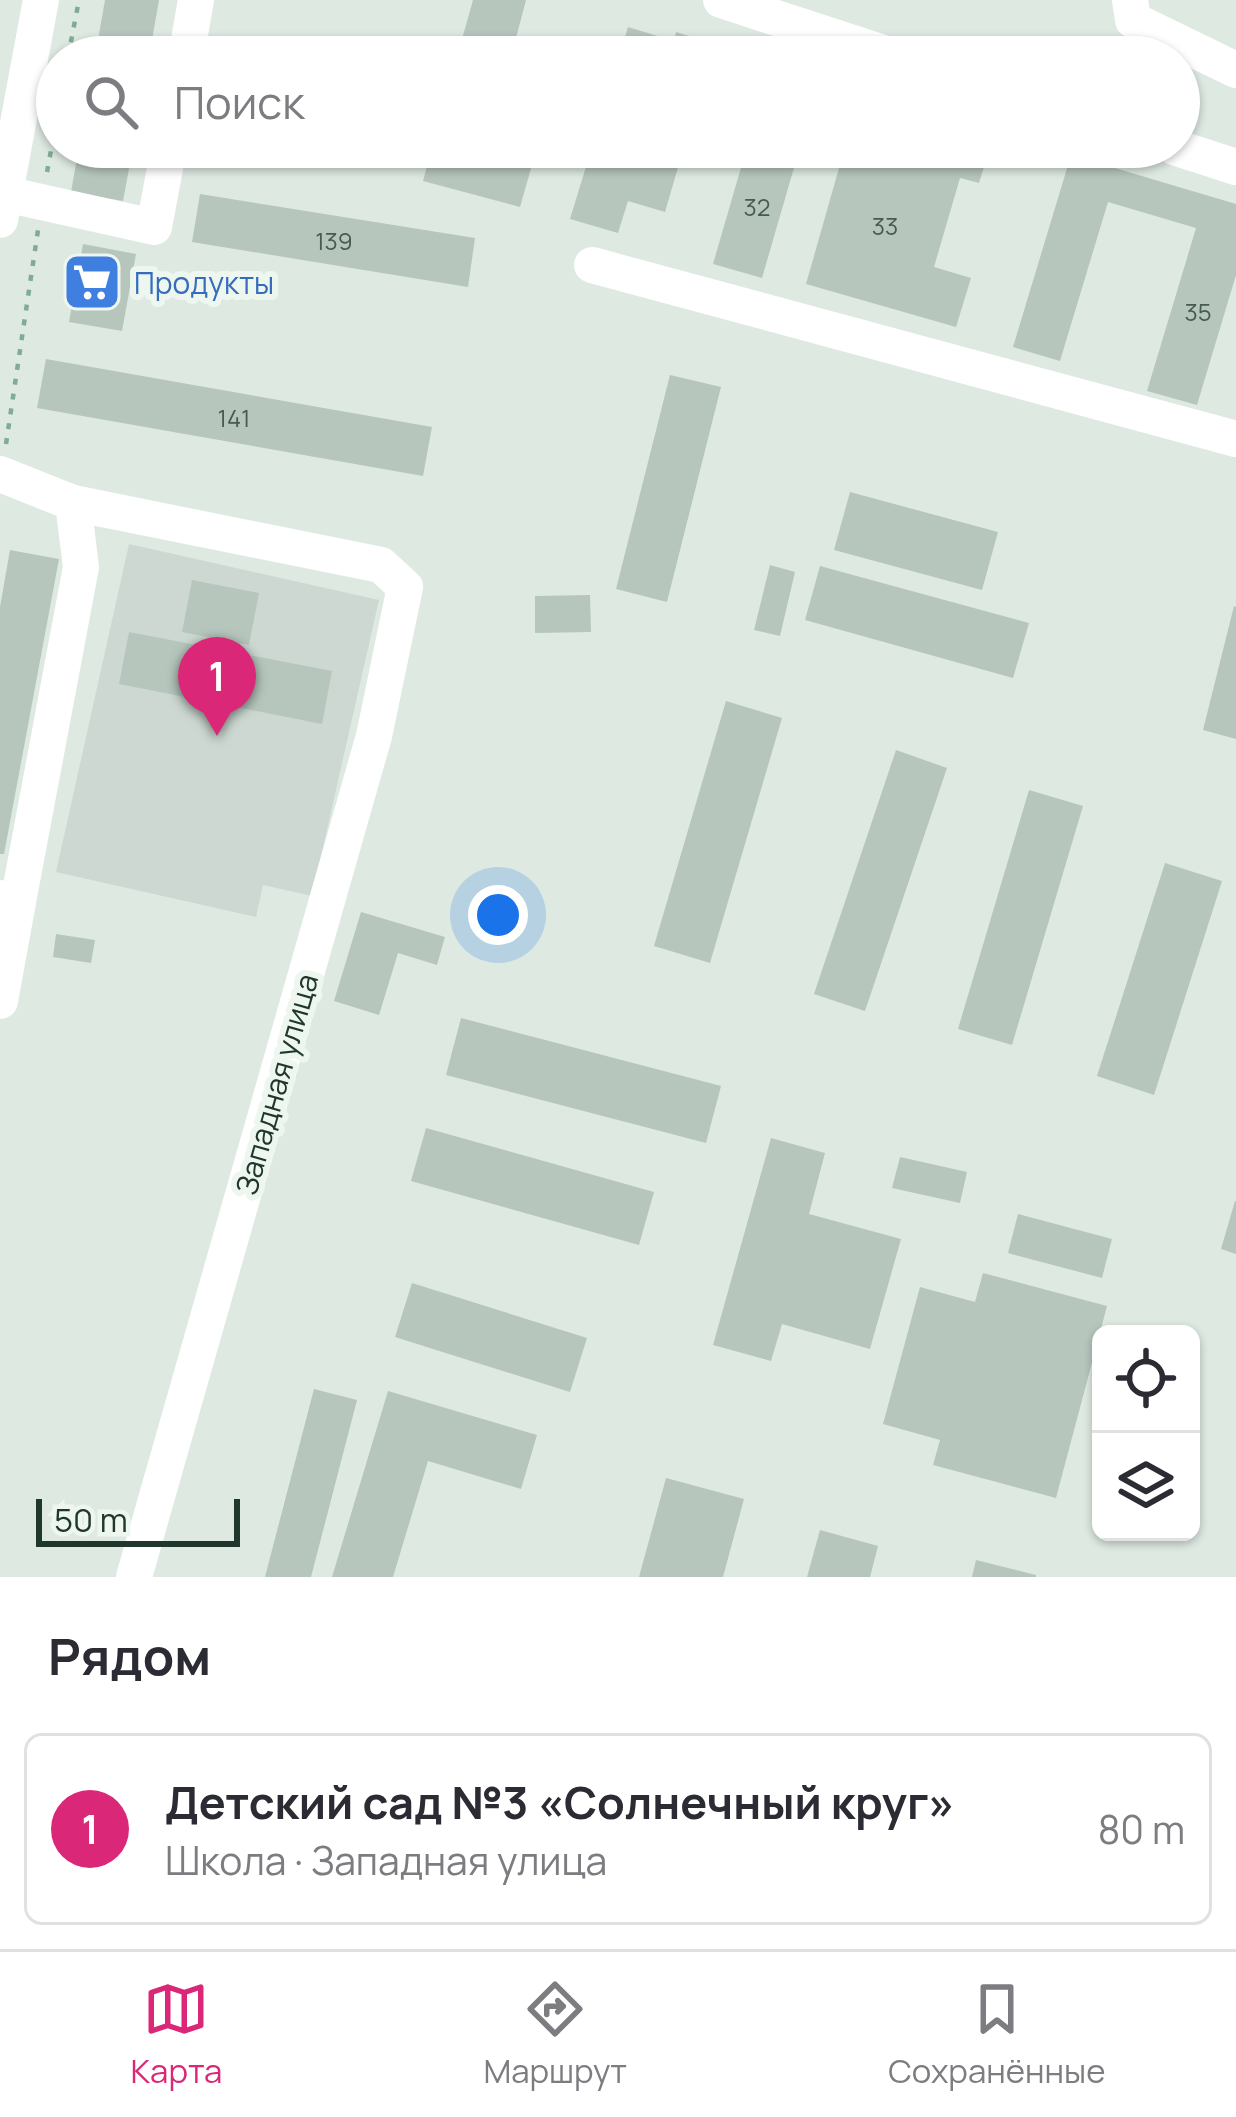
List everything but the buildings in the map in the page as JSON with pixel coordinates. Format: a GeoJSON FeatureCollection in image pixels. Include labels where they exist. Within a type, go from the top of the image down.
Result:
{"type":"FeatureCollection","features":[{"type":"Feature","properties":{"kind":"street"},"geometry":{"type":"LineString","coordinates":[[41,0],[2,207],[42,202],[154,227],[165,168]]}},
{"type":"Feature","properties":{"kind":"street"},"geometry":{"type":"LineString","coordinates":[[190,36],[196,0]]}},
{"type":"Feature","properties":{"kind":"street"},"geometry":{"type":"LineString","coordinates":[[721,0],[832,36]]}},
{"type":"Feature","properties":{"kind":"street"},"geometry":{"type":"LineString","coordinates":[[1130,0],[1133,20],[1166,36]]}},
{"type":"Feature","properties":{"kind":"street"},"geometry":{"type":"LineString","coordinates":[[1200,53],[1236,70]]}},
{"type":"Feature","properties":{"kind":"street"},"geometry":{"type":"LineString","coordinates":[[1200,155],[1236,167]]}},
{"type":"Feature","properties":{"kind":"street"},"geometry":{"type":"LineString","coordinates":[[592,265],[1236,439]]}},
{"type":"Feature","properties":{"kind":"street"},"geometry":{"type":"LineString","coordinates":[[0,1001],[9,900],[82,567],[73,503],[1,475]]}},
{"type":"Feature","properties":{"kind":"street","name":"Западная улица"},"geometry":{"type":"LineString","coordinates":[[73,503],[381,565],[405,587],[374,736],[134,1577]]}},
{"type":"Feature","properties":{"kind":"path"},"geometry":{"type":"LineString","coordinates":[[72,36],[79,0]]}},
{"type":"Feature","properties":{"kind":"path"},"geometry":{"type":"LineString","coordinates":[[1,475],[48,168]]}},
{"type":"Feature","properties":{"kind":"shaded area"},"geometry":{"type":"Polygon","coordinates":[[[129,544],[379,600],[312,896],[263,885],[256,917],[56,872],[129,544]]]}},
{"type":"Feature","properties":{"kind":"place","name":"Продукты"},"geometry":{"type":"Point","coordinates":[92,282]}},
{"type":"Feature","properties":{"kind":"place","name":"Детский сад №3 «Солнечный круг»"},"geometry":{"type":"Point","coordinates":[217,736]}}]}
